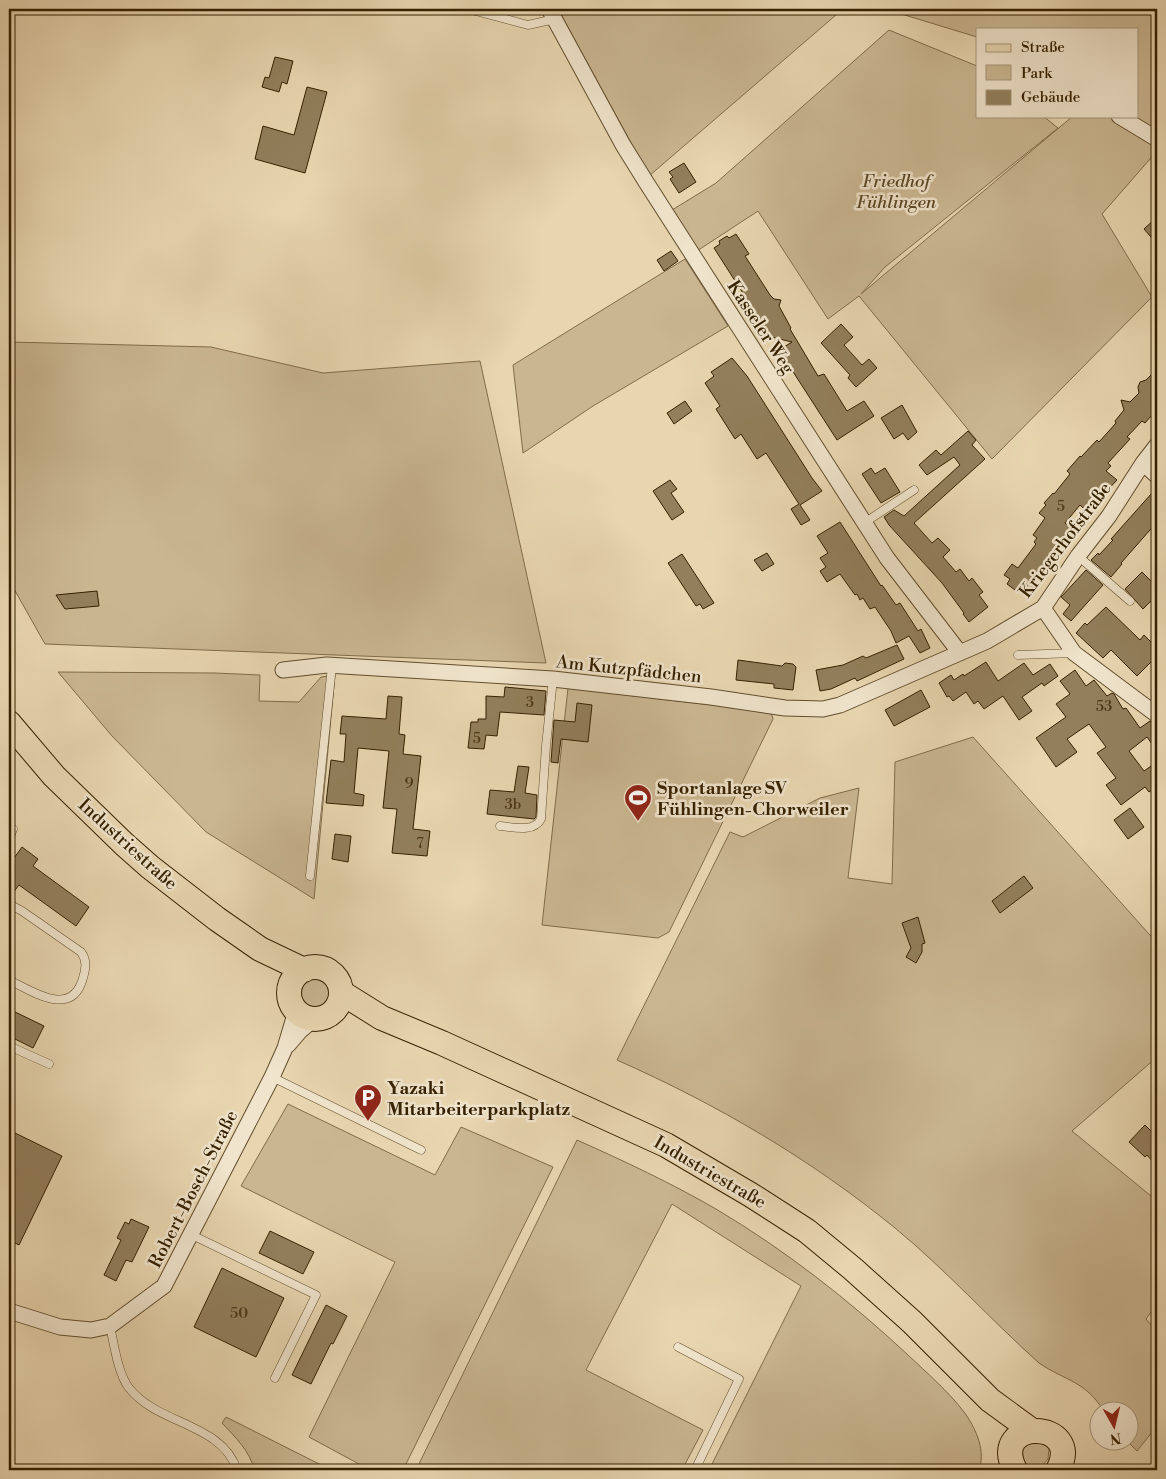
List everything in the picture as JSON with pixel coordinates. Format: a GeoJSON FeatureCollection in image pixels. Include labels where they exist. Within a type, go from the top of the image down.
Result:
{"type":"FeatureCollection","features":[{"type":"Feature","properties":{"kind":"main road","name":"Industriestraße"},"geometry":{"type":"LineString","coordinates":[[9,723],[54,776],[124,844],[182,893],[298,977]]}},
{"type":"Feature","properties":{"kind":"main road"},"geometry":{"type":"LineString","coordinates":[[314,967],[324,969],[333,974],[339,983],[321,1008],[291,1002],[289,993],[298,977],[314,967]]}},
{"type":"Feature","properties":{"kind":"main road","name":"Industriestraße"},"geometry":{"type":"LineString","coordinates":[[321,1008],[382,1018],[442,1043],[666,1145],[751,1195],[807,1231],[853,1269],[912,1322],[990,1400],[1022,1436]]}},
{"type":"Feature","properties":{"kind":"main road"},"geometry":{"type":"LineString","coordinates":[[1015,1470],[1010,1457],[1022,1436],[1040,1430],[1056,1438],[1061,1446],[1063,1465]]}},
{"type":"Feature","properties":{"kind":"street","name":"Kasseler Weg"},"geometry":{"type":"LineString","coordinates":[[552,14],[623,145],[864,523],[887,558],[960,652]]}},
{"type":"Feature","properties":{"kind":"street"},"geometry":{"type":"LineString","coordinates":[[1122,118],[1157,139]]}},
{"type":"Feature","properties":{"kind":"street","name":"Kriegerhofstraße"},"geometry":{"type":"LineString","coordinates":[[960,652],[987,641],[1043,608],[1078,556],[1109,516],[1143,462],[1157,445]]}},
{"type":"Feature","properties":{"kind":"street"},"geometry":{"type":"LineString","coordinates":[[1143,462],[1157,476]]}},
{"type":"Feature","properties":{"kind":"street"},"geometry":{"type":"LineString","coordinates":[[1043,608],[1074,653],[1157,715]]}},
{"type":"Feature","properties":{"kind":"street","name":"Am Kutzpfädchen"},"geometry":{"type":"LineString","coordinates":[[282,670],[332,666],[553,679],[711,697],[785,708],[823,709],[862,697],[960,652]]}},
{"type":"Feature","properties":{"kind":"street","name":"Robert-Bosch-Straße"},"geometry":{"type":"LineString","coordinates":[[9,1311],[60,1328],[91,1330],[110,1326],[164,1286],[272,1077],[285,1048],[321,1008]]}},
{"type":"Feature","properties":{"kind":"lane"},"geometry":{"type":"LineString","coordinates":[[468,9],[528,25],[552,14]]}},
{"type":"Feature","properties":{"kind":"lane"},"geometry":{"type":"LineString","coordinates":[[864,523],[914,490]]}},
{"type":"Feature","properties":{"kind":"lane"},"geometry":{"type":"LineString","coordinates":[[1078,556],[1130,601]]}},
{"type":"Feature","properties":{"kind":"lane"},"geometry":{"type":"LineString","coordinates":[[1018,655],[1074,653]]}},
{"type":"Feature","properties":{"kind":"lane"},"geometry":{"type":"LineString","coordinates":[[310,876],[332,666]]}},
{"type":"Feature","properties":{"kind":"lane"},"geometry":{"type":"LineString","coordinates":[[500,826],[522,828],[534,826],[541,819],[553,679]]}},
{"type":"Feature","properties":{"kind":"lane"},"geometry":{"type":"LineString","coordinates":[[9,839],[13,829]]}},
{"type":"Feature","properties":{"kind":"lane"},"geometry":{"type":"LineString","coordinates":[[9,904],[81,952],[85,957],[83,980],[76,993],[67,999],[59,1001],[49,1000],[9,980]]}},
{"type":"Feature","properties":{"kind":"lane"},"geometry":{"type":"LineString","coordinates":[[9,1046],[49,1064]]}},
{"type":"Feature","properties":{"kind":"lane"},"geometry":{"type":"LineString","coordinates":[[272,1077],[421,1150]]}},
{"type":"Feature","properties":{"kind":"lane"},"geometry":{"type":"LineString","coordinates":[[192,1234],[316,1295],[275,1378]]}},
{"type":"Feature","properties":{"kind":"lane"},"geometry":{"type":"LineString","coordinates":[[110,1326],[121,1371],[128,1387],[141,1401],[162,1414],[216,1439],[226,1450],[237,1470]]}},
{"type":"Feature","properties":{"kind":"lane"},"geometry":{"type":"LineString","coordinates":[[678,1347],[739,1379],[694,1470]]}},
{"type":"Feature","properties":{"kind":"green space"},"geometry":{"type":"Polygon","coordinates":[[[558,9],[816,9],[836,15],[649,176],[558,9]]]}},
{"type":"Feature","properties":{"kind":"green space","name":"Friedhof Fühlingen"},"geometry":{"type":"Polygon","coordinates":[[[885,9],[1073,9],[1094,12],[1101,9],[1157,9],[1157,151],[1102,214],[1152,297],[992,459],[859,296],[828,319],[758,211],[697,251],[672,210],[716,183],[889,30],[976,66],[976,118],[1046,118],[1058,128],[885,267],[861,294],[1071,118],[1138,118],[1138,28],[976,28],[976,37],[885,9]]]}},
{"type":"Feature","properties":{"kind":"green space"},"geometry":{"type":"Polygon","coordinates":[[[685,259],[728,326],[593,406],[523,453],[513,365],[685,259]]]}},
{"type":"Feature","properties":{"kind":"green space"},"geometry":{"type":"Polygon","coordinates":[[[9,342],[211,347],[323,373],[480,361],[546,663],[45,644],[9,580],[9,342]]]}},
{"type":"Feature","properties":{"kind":"green space"},"geometry":{"type":"Polygon","coordinates":[[[58,672],[260,675],[259,701],[299,702],[321,677],[335,675],[314,899],[206,832],[112,736],[58,672]]]}},
{"type":"Feature","properties":{"kind":"green space","name":"Sportanlage SV Fühlingen-Chorweiler"},"geometry":{"type":"Polygon","coordinates":[[[568,688],[771,712],[773,719],[669,932],[658,938],[542,925],[568,688]]]}},
{"type":"Feature","properties":{"kind":"green space"},"geometry":{"type":"Polygon","coordinates":[[[973,737],[1157,943],[1157,1057],[1072,1131],[1157,1201],[1157,1304],[1146,1319],[1157,1332],[1157,1426],[1138,1450],[1138,1402],[1098,1402],[1082,1387],[1039,1363],[932,1261],[863,1203],[796,1156],[727,1114],[617,1060],[730,832],[743,837],[820,798],[859,788],[848,878],[892,884],[895,762],[973,737]]]}},
{"type":"Feature","properties":{"kind":"green space"},"geometry":{"type":"Polygon","coordinates":[[[315,979],[325,983],[329,993],[325,1003],[315,1007],[305,1003],[301,993],[305,983],[315,979]]]}},
{"type":"Feature","properties":{"kind":"green space"},"geometry":{"type":"Polygon","coordinates":[[[288,1104],[435,1175],[461,1127],[553,1167],[403,1470],[370,1470],[309,1437],[395,1262],[241,1186],[288,1104]]]}},
{"type":"Feature","properties":{"kind":"green space"},"geometry":{"type":"Polygon","coordinates":[[[577,1140],[682,1190],[716,1209],[767,1241],[840,1295],[908,1355],[958,1404],[968,1418],[978,1438],[981,1452],[980,1467],[983,1470],[709,1470],[801,1286],[672,1204],[586,1370],[703,1430],[682,1470],[416,1470],[577,1140]]]}},
{"type":"Feature","properties":{"kind":"green space"},"geometry":{"type":"Polygon","coordinates":[[[226,1417],[331,1470],[254,1470],[246,1451],[222,1423],[226,1417]]]}},
{"type":"Feature","properties":{"kind":"green space"},"geometry":{"type":"Polygon","coordinates":[[[1028,1441],[1046,1444],[1049,1449],[1048,1459],[1042,1466],[1032,1468],[1024,1462],[1022,1449],[1028,1441]]]}},
{"type":"Feature","properties":{"kind":"building"},"geometry":{"type":"Polygon","coordinates":[[[275,57],[293,61],[287,84],[282,82],[279,92],[262,87],[265,77],[269,78],[275,57]]]}},
{"type":"Feature","properties":{"kind":"building"},"geometry":{"type":"Polygon","coordinates":[[[307,87],[327,92],[305,173],[255,159],[263,126],[294,135],[307,87]]]}},
{"type":"Feature","properties":{"kind":"building"},"geometry":{"type":"Polygon","coordinates":[[[684,163],[696,182],[679,193],[670,179],[673,177],[669,172],[684,163]]]}},
{"type":"Feature","properties":{"kind":"building"},"geometry":{"type":"Polygon","coordinates":[[[1157,217],[1157,244],[1144,229],[1157,217]]]}},
{"type":"Feature","properties":{"kind":"building"},"geometry":{"type":"Polygon","coordinates":[[[736,234],[749,254],[745,256],[770,295],[774,299],[781,300],[779,306],[790,329],[818,376],[824,374],[847,411],[864,401],[874,416],[837,440],[779,350],[792,342],[771,337],[714,248],[720,244],[719,241],[727,236],[729,238],[736,234]]]}},
{"type":"Feature","properties":{"kind":"building"},"geometry":{"type":"Polygon","coordinates":[[[671,251],[678,261],[664,271],[657,260],[671,251]]]}},
{"type":"Feature","properties":{"kind":"building"},"geometry":{"type":"Polygon","coordinates":[[[841,324],[853,337],[844,345],[862,365],[869,359],[877,368],[856,387],[848,378],[850,375],[821,343],[841,324]]]}},
{"type":"Feature","properties":{"kind":"building"},"geometry":{"type":"Polygon","coordinates":[[[732,358],[747,376],[822,491],[800,505],[810,520],[801,525],[791,509],[799,504],[766,453],[757,459],[741,434],[735,439],[716,409],[720,406],[705,383],[714,376],[711,372],[732,358]]]}},
{"type":"Feature","properties":{"kind":"building"},"geometry":{"type":"Polygon","coordinates":[[[1157,369],[1157,409],[1145,423],[1142,421],[1127,437],[1130,439],[1108,463],[1111,466],[1106,471],[1117,480],[1103,495],[1106,498],[1091,516],[1080,505],[1065,523],[1078,533],[1071,541],[1067,538],[1049,556],[1056,561],[1048,573],[1042,569],[1033,583],[1033,587],[1027,591],[1019,585],[1015,590],[1007,584],[1010,579],[1004,575],[1012,564],[1018,568],[1036,544],[1034,542],[1037,538],[1033,535],[1045,518],[1039,513],[1046,505],[1044,503],[1070,474],[1067,471],[1080,456],[1097,440],[1099,442],[1116,423],[1115,421],[1124,410],[1121,400],[1130,402],[1139,393],[1138,387],[1140,382],[1146,380],[1157,369]]]}},
{"type":"Feature","properties":{"kind":"building"},"geometry":{"type":"Polygon","coordinates":[[[685,401],[692,411],[674,424],[667,413],[685,401]]]}},
{"type":"Feature","properties":{"kind":"building"},"geometry":{"type":"Polygon","coordinates":[[[902,405],[917,432],[908,440],[903,433],[894,439],[881,418],[902,405]]]}},
{"type":"Feature","properties":{"kind":"building"},"geometry":{"type":"Polygon","coordinates":[[[968,431],[976,440],[972,445],[985,459],[914,523],[932,543],[938,538],[950,550],[943,557],[956,572],[960,569],[969,581],[972,578],[983,592],[979,595],[988,607],[969,622],[942,583],[889,525],[884,517],[894,510],[904,516],[960,465],[954,457],[927,475],[919,465],[936,450],[941,455],[968,431]]]}},
{"type":"Feature","properties":{"kind":"building"},"geometry":{"type":"Polygon","coordinates":[[[871,468],[875,474],[885,468],[900,492],[881,503],[862,474],[871,468]]]}},
{"type":"Feature","properties":{"kind":"building"},"geometry":{"type":"Polygon","coordinates":[[[670,480],[677,489],[671,493],[684,512],[672,520],[653,491],[670,480]]]}},
{"type":"Feature","properties":{"kind":"building"},"geometry":{"type":"Polygon","coordinates":[[[1152,493],[1157,498],[1157,522],[1111,577],[1091,560],[1098,553],[1099,555],[1113,540],[1111,539],[1152,493]]]}},
{"type":"Feature","properties":{"kind":"building"},"geometry":{"type":"Polygon","coordinates":[[[840,522],[881,586],[896,605],[900,603],[918,631],[921,629],[930,648],[920,653],[909,636],[896,643],[891,631],[875,607],[870,609],[863,598],[860,600],[840,574],[827,582],[820,571],[826,567],[820,558],[828,553],[817,536],[840,522]]]}},
{"type":"Feature","properties":{"kind":"building"},"geometry":{"type":"Polygon","coordinates":[[[767,553],[774,564],[762,571],[754,560],[767,553]]]}},
{"type":"Feature","properties":{"kind":"building"},"geometry":{"type":"Polygon","coordinates":[[[682,554],[714,603],[703,609],[700,604],[696,606],[668,563],[682,554]]]}},
{"type":"Feature","properties":{"kind":"building"},"geometry":{"type":"Polygon","coordinates":[[[1086,570],[1103,585],[1071,621],[1063,614],[1070,605],[1061,597],[1086,570]]]}},
{"type":"Feature","properties":{"kind":"building"},"geometry":{"type":"Polygon","coordinates":[[[1142,572],[1157,587],[1157,595],[1143,609],[1125,589],[1142,572]]]}},
{"type":"Feature","properties":{"kind":"building"},"geometry":{"type":"Polygon","coordinates":[[[97,591],[99,606],[65,609],[56,595],[97,591]]]}},
{"type":"Feature","properties":{"kind":"building"},"geometry":{"type":"Polygon","coordinates":[[[1106,607],[1140,640],[1144,635],[1152,643],[1157,637],[1157,656],[1137,676],[1111,650],[1103,658],[1076,633],[1085,623],[1087,625],[1106,607]]]}},
{"type":"Feature","properties":{"kind":"building"},"geometry":{"type":"Polygon","coordinates":[[[897,645],[904,659],[857,681],[855,678],[831,689],[820,691],[816,670],[843,665],[863,656],[866,658],[897,645]]]}},
{"type":"Feature","properties":{"kind":"building"},"geometry":{"type":"Polygon","coordinates":[[[738,660],[782,666],[785,663],[793,664],[796,667],[793,690],[774,688],[774,684],[736,680],[738,660]]]}},
{"type":"Feature","properties":{"kind":"building"},"geometry":{"type":"Polygon","coordinates":[[[986,662],[998,681],[1024,663],[1033,675],[1050,664],[1058,676],[1044,686],[1042,683],[1022,697],[1032,711],[1019,720],[1003,696],[984,709],[978,701],[974,704],[966,692],[953,701],[949,696],[947,697],[939,683],[951,675],[954,680],[963,674],[964,676],[986,662]]]}},
{"type":"Feature","properties":{"kind":"building"},"geometry":{"type":"Polygon","coordinates":[[[1075,670],[1086,686],[1094,680],[1107,696],[1112,693],[1114,694],[1123,709],[1126,708],[1140,728],[1150,721],[1157,729],[1157,751],[1147,737],[1129,751],[1144,771],[1157,762],[1157,786],[1149,792],[1145,787],[1121,805],[1106,785],[1116,778],[1097,753],[1106,747],[1089,724],[1067,739],[1077,752],[1056,767],[1036,738],[1066,717],[1056,704],[1070,694],[1060,681],[1075,670]]]}},
{"type":"Feature","properties":{"kind":"building"},"geometry":{"type":"Polygon","coordinates":[[[505,687],[546,691],[544,715],[500,712],[497,736],[486,735],[484,749],[468,748],[471,722],[478,722],[478,719],[486,719],[486,696],[504,697],[505,687]]]}},
{"type":"Feature","properties":{"kind":"building"},"geometry":{"type":"Polygon","coordinates":[[[921,690],[930,707],[894,726],[885,710],[921,690]]]}},
{"type":"Feature","properties":{"kind":"building"},"geometry":{"type":"Polygon","coordinates":[[[388,696],[402,697],[399,734],[405,735],[403,754],[421,756],[413,829],[430,831],[427,856],[392,853],[397,809],[383,808],[389,751],[358,748],[354,793],[364,795],[363,806],[326,803],[331,760],[344,762],[346,734],[340,734],[342,716],[386,719],[388,696]]]}},
{"type":"Feature","properties":{"kind":"building"},"geometry":{"type":"Polygon","coordinates":[[[577,703],[592,705],[588,742],[561,739],[558,763],[551,762],[554,720],[575,722],[577,703]]]}},
{"type":"Feature","properties":{"kind":"building"},"geometry":{"type":"Polygon","coordinates":[[[518,766],[529,767],[525,793],[537,795],[536,817],[534,819],[487,814],[490,790],[514,792],[518,766]]]}},
{"type":"Feature","properties":{"kind":"building"},"geometry":{"type":"Polygon","coordinates":[[[1130,808],[1144,827],[1128,839],[1114,820],[1130,808]]]}},
{"type":"Feature","properties":{"kind":"building"},"geometry":{"type":"Polygon","coordinates":[[[335,834],[351,836],[348,862],[332,859],[335,834]]]}},
{"type":"Feature","properties":{"kind":"building"},"geometry":{"type":"Polygon","coordinates":[[[22,847],[38,859],[33,866],[89,907],[76,926],[19,885],[9,898],[9,865],[22,847]]]}},
{"type":"Feature","properties":{"kind":"building"},"geometry":{"type":"Polygon","coordinates":[[[1024,876],[1033,888],[1000,913],[992,901],[1024,876]]]}},
{"type":"Feature","properties":{"kind":"building"},"geometry":{"type":"Polygon","coordinates":[[[918,917],[925,943],[922,944],[922,952],[916,963],[906,957],[911,948],[902,923],[918,917]]]}},
{"type":"Feature","properties":{"kind":"building"},"geometry":{"type":"Polygon","coordinates":[[[9,1009],[44,1026],[33,1048],[9,1036],[9,1009]]]}},
{"type":"Feature","properties":{"kind":"building"},"geometry":{"type":"Polygon","coordinates":[[[1145,1125],[1157,1137],[1157,1166],[1147,1155],[1145,1157],[1129,1142],[1145,1125]]]}},
{"type":"Feature","properties":{"kind":"building"},"geometry":{"type":"Polygon","coordinates":[[[9,1130],[62,1156],[19,1245],[9,1240],[9,1130]]]}},
{"type":"Feature","properties":{"kind":"building"},"geometry":{"type":"Polygon","coordinates":[[[131,1219],[149,1227],[132,1262],[126,1260],[116,1281],[104,1275],[121,1240],[117,1238],[125,1222],[129,1224],[131,1219]]]}},
{"type":"Feature","properties":{"kind":"building"},"geometry":{"type":"Polygon","coordinates":[[[270,1231],[314,1252],[303,1274],[259,1253],[270,1231]]]}},
{"type":"Feature","properties":{"kind":"building"},"geometry":{"type":"Polygon","coordinates":[[[222,1268],[284,1298],[256,1357],[194,1327],[222,1268]]]}},
{"type":"Feature","properties":{"kind":"building"},"geometry":{"type":"Polygon","coordinates":[[[326,1305],[347,1316],[333,1344],[331,1343],[311,1384],[292,1375],[326,1305]]]}},
{"type":"Feature","properties":{"kind":"place","name":"Sportanlage SV Fühlingen-Chorweiler"},"geometry":{"type":"Point","coordinates":[638,822]}},
{"type":"Feature","properties":{"kind":"place","name":"Yazaki Mitarbeiterparkplatz"},"geometry":{"type":"Point","coordinates":[368,1122]}}]}
